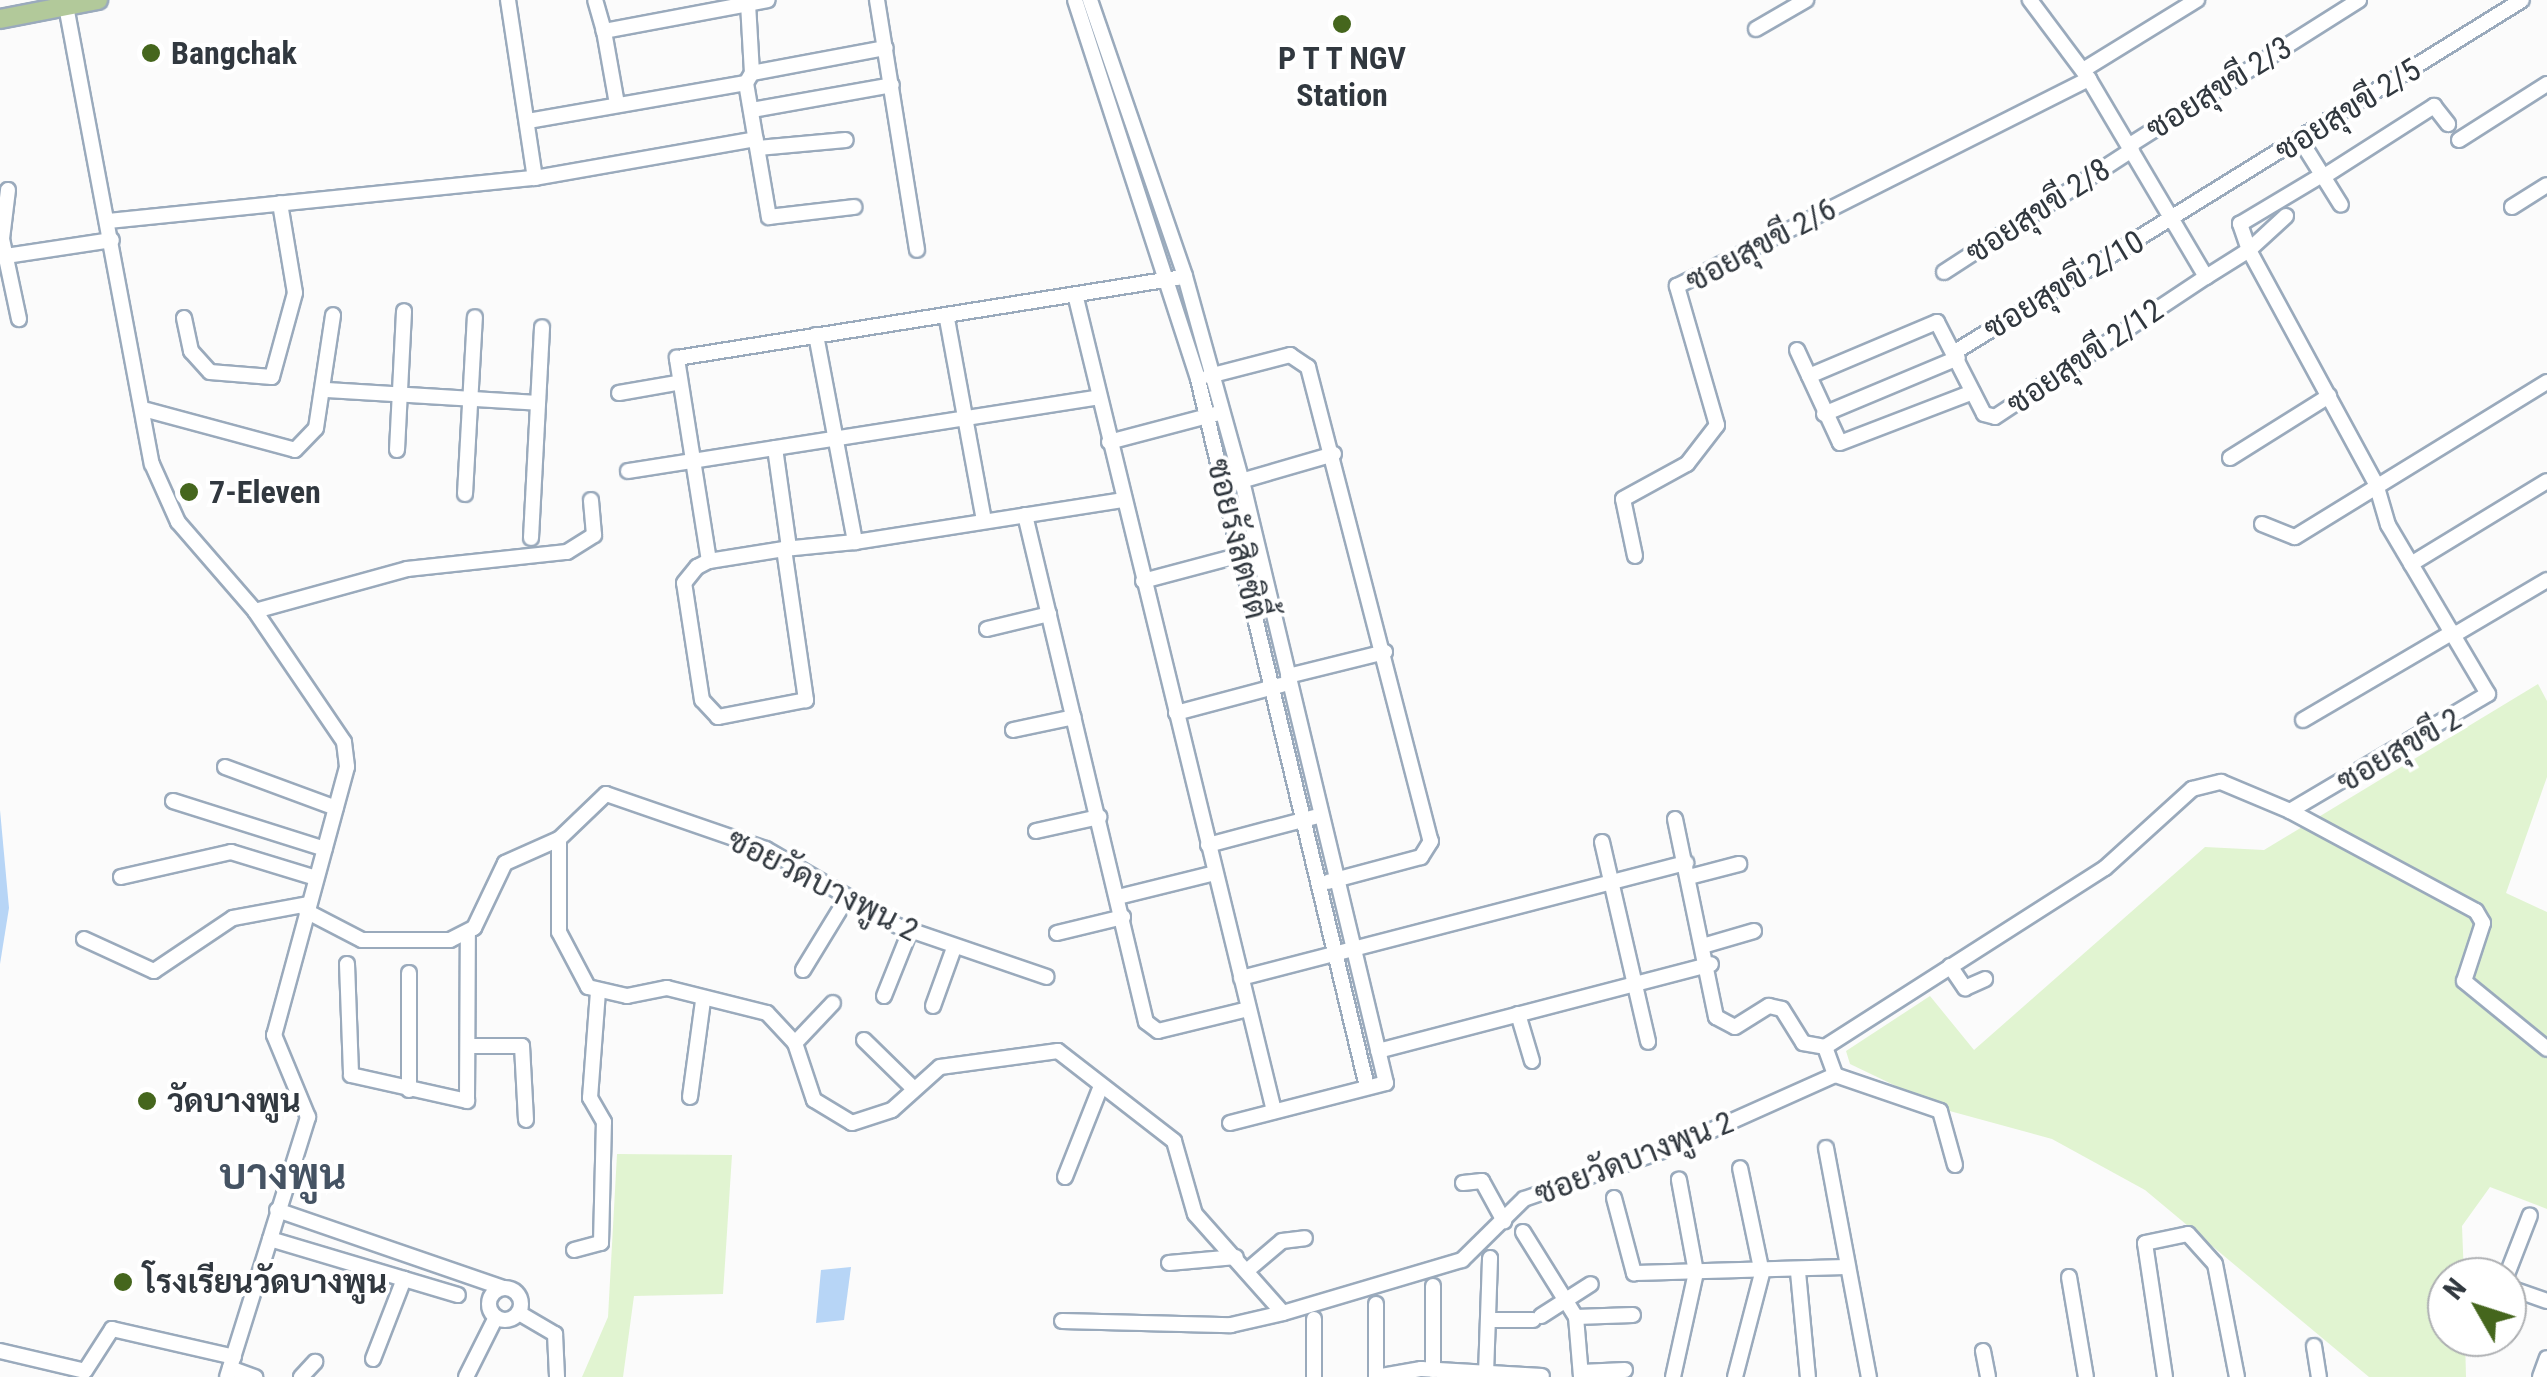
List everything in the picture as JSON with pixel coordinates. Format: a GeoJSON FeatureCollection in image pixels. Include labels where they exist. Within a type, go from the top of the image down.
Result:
{"type":"FeatureCollection","features":[{"type":"Feature","properties":{"kind":"main road"},"geometry":{"type":"LineString","coordinates":[[0,19],[98,0]]}},
{"type":"Feature","properties":{"kind":"street"},"geometry":{"type":"LineString","coordinates":[[508,0],[535,178]]}},
{"type":"Feature","properties":{"kind":"street"},"geometry":{"type":"LineString","coordinates":[[596,0],[616,104]]}},
{"type":"Feature","properties":{"kind":"street"},"geometry":{"type":"LineString","coordinates":[[604,31],[768,0]]}},
{"type":"Feature","properties":{"kind":"street"},"geometry":{"type":"LineString","coordinates":[[877,0],[917,250]]}},
{"type":"Feature","properties":{"kind":"street","name":"ซอยรังสิตซิตี้"},"geometry":{"type":"LineString","coordinates":[[1075,0],[1169,280],[1206,377]]}},
{"type":"Feature","properties":{"kind":"street","name":"ซอยรังสิตซิตี้"},"geometry":{"type":"LineString","coordinates":[[1090,0],[1185,276],[1215,414],[1224,485],[1334,954],[1368,1087],[1386,1083],[1242,481],[1215,414]]}},
{"type":"Feature","properties":{"kind":"street"},"geometry":{"type":"LineString","coordinates":[[1756,29],[1806,0]]}},
{"type":"Feature","properties":{"kind":"street"},"geometry":{"type":"LineString","coordinates":[[2030,0],[2086,75],[2206,277],[2249,250],[2286,216]]}},
{"type":"Feature","properties":{"kind":"street"},"geometry":{"type":"LineString","coordinates":[[2086,75],[2197,0]]}},
{"type":"Feature","properties":{"kind":"street","name":"ซอยสุขขี 2/3"},"geometry":{"type":"LineString","coordinates":[[2131,147],[2359,0]]}},
{"type":"Feature","properties":{"kind":"street","name":"ซอยสุขขี 2/5"},"geometry":{"type":"LineString","coordinates":[[2173,218],[2522,0]]}},
{"type":"Feature","properties":{"kind":"street"},"geometry":{"type":"LineString","coordinates":[[748,4],[752,110],[773,221],[854,208]]}},
{"type":"Feature","properties":{"kind":"street"},"geometry":{"type":"LineString","coordinates":[[66,6],[147,410],[152,464],[172,509],[255,611],[344,742],[336,808],[274,1034],[308,1116],[230,1367]]}},
{"type":"Feature","properties":{"kind":"street"},"geometry":{"type":"LineString","coordinates":[[528,122],[886,48]]}},
{"type":"Feature","properties":{"kind":"street","name":"ซอยสุขขี 2/6"},"geometry":{"type":"LineString","coordinates":[[1634,556],[1623,499],[1688,464],[1717,425],[1677,286],[2086,75]]}},
{"type":"Feature","properties":{"kind":"street"},"geometry":{"type":"LineString","coordinates":[[2459,140],[2547,84]]}},
{"type":"Feature","properties":{"kind":"street"},"geometry":{"type":"LineString","coordinates":[[752,110],[892,85]]}},
{"type":"Feature","properties":{"kind":"street"},"geometry":{"type":"LineString","coordinates":[[2249,250],[2238,231],[2246,218],[2434,106],[2448,124]]}},
{"type":"Feature","properties":{"kind":"street"},"geometry":{"type":"LineString","coordinates":[[108,222],[535,178],[757,144],[846,140]]}},
{"type":"Feature","properties":{"kind":"street"},"geometry":{"type":"LineString","coordinates":[[2300,141],[2341,206]]}},
{"type":"Feature","properties":{"kind":"street","name":"ซอยสุขขี 2/8"},"geometry":{"type":"LineString","coordinates":[[1944,272],[2131,147]]}},
{"type":"Feature","properties":{"kind":"street"},"geometry":{"type":"LineString","coordinates":[[2512,207],[2547,185]]}},
{"type":"Feature","properties":{"kind":"street"},"geometry":{"type":"LineString","coordinates":[[8,190],[6,256],[19,319]]}},
{"type":"Feature","properties":{"kind":"street"},"geometry":{"type":"LineString","coordinates":[[184,318],[191,351],[210,372],[272,376],[296,294],[280,203]]}},
{"type":"Feature","properties":{"kind":"street","name":"ซอยสุขขี 2/10"},"geometry":{"type":"LineString","coordinates":[[1824,414],[1957,355],[2173,218]]}},
{"type":"Feature","properties":{"kind":"street"},"geometry":{"type":"LineString","coordinates":[[6,256],[112,240]]}},
{"type":"Feature","properties":{"kind":"street","name":"ซอยสุขขี 2"},"geometry":{"type":"LineString","coordinates":[[2249,250],[2376,484],[2411,564],[2486,684],[2485,700],[2290,812]]}},
{"type":"Feature","properties":{"kind":"street"},"geometry":{"type":"LineString","coordinates":[[708,561],[677,383],[677,358],[686,353],[946,319],[1185,276]]}},
{"type":"Feature","properties":{"kind":"street","name":"ซอยสุขขี 2/12"},"geometry":{"type":"LineString","coordinates":[[1974,392],[1995,417],[2206,277]]}},
{"type":"Feature","properties":{"kind":"street"},"geometry":{"type":"LineString","coordinates":[[1076,298],[1122,500],[1274,1110]]}},
{"type":"Feature","properties":{"kind":"street"},"geometry":{"type":"LineString","coordinates":[[397,450],[404,310]]}},
{"type":"Feature","properties":{"kind":"street"},"geometry":{"type":"LineString","coordinates":[[147,410],[295,450],[316,428],[327,390],[333,315]]}},
{"type":"Feature","properties":{"kind":"street"},"geometry":{"type":"LineString","coordinates":[[465,494],[475,317]]}},
{"type":"Feature","properties":{"kind":"street"},"geometry":{"type":"LineString","coordinates":[[946,319],[984,522]]}},
{"type":"Feature","properties":{"kind":"street"},"geometry":{"type":"LineString","coordinates":[[1796,350],[1824,414],[1846,442],[1974,392],[1938,322],[1809,376]]}},
{"type":"Feature","properties":{"kind":"street"},"geometry":{"type":"LineString","coordinates":[[531,538],[542,328]]}},
{"type":"Feature","properties":{"kind":"street"},"geometry":{"type":"LineString","coordinates":[[816,335],[856,542]]}},
{"type":"Feature","properties":{"kind":"street"},"geometry":{"type":"LineString","coordinates":[[1206,377],[1302,358],[1334,454],[1385,652],[1428,852],[1319,884]]}},
{"type":"Feature","properties":{"kind":"street"},"geometry":{"type":"LineString","coordinates":[[2262,524],[2295,537],[2547,382]]}},
{"type":"Feature","properties":{"kind":"street"},"geometry":{"type":"LineString","coordinates":[[619,393],[677,383]]}},
{"type":"Feature","properties":{"kind":"street"},"geometry":{"type":"LineString","coordinates":[[327,390],[400,390],[538,403]]}},
{"type":"Feature","properties":{"kind":"street"},"geometry":{"type":"LineString","coordinates":[[2230,458],[2329,396]]}},
{"type":"Feature","properties":{"kind":"street"},"geometry":{"type":"LineString","coordinates":[[628,471],[1098,397]]}},
{"type":"Feature","properties":{"kind":"street"},"geometry":{"type":"LineString","coordinates":[[1109,442],[1215,414]]}},
{"type":"Feature","properties":{"kind":"street"},"geometry":{"type":"LineString","coordinates":[[775,448],[786,549],[806,700],[718,716],[702,700],[684,583],[708,561],[786,549],[856,542],[1122,500]]}},
{"type":"Feature","properties":{"kind":"street"},"geometry":{"type":"LineString","coordinates":[[1224,485],[1334,454]]}},
{"type":"Feature","properties":{"kind":"street"},"geometry":{"type":"LineString","coordinates":[[2411,564],[2547,481]]}},
{"type":"Feature","properties":{"kind":"street"},"geometry":{"type":"LineString","coordinates":[[255,611],[407,569],[567,552],[594,535],[591,500]]}},
{"type":"Feature","properties":{"kind":"street"},"geometry":{"type":"LineString","coordinates":[[1025,515],[1150,1029],[1248,1009]]}},
{"type":"Feature","properties":{"kind":"street"},"geometry":{"type":"LineString","coordinates":[[1143,581],[1259,551]]}},
{"type":"Feature","properties":{"kind":"street"},"geometry":{"type":"LineString","coordinates":[[2303,720],[2547,580]]}},
{"type":"Feature","properties":{"kind":"street"},"geometry":{"type":"LineString","coordinates":[[987,629],[1050,614]]}},
{"type":"Feature","properties":{"kind":"street"},"geometry":{"type":"LineString","coordinates":[[1176,714],[1385,652]]}},
{"type":"Feature","properties":{"kind":"street"},"geometry":{"type":"LineString","coordinates":[[1013,730],[1074,717]]}},
{"type":"Feature","properties":{"kind":"street"},"geometry":{"type":"LineString","coordinates":[[225,767],[336,808]]}},
{"type":"Feature","properties":{"kind":"street"},"geometry":{"type":"LineString","coordinates":[[1831,1061],[1951,968],[2105,868],[2192,789],[2221,782],[2290,812],[2476,911],[2483,923],[2464,981],[2547,1050]]}},
{"type":"Feature","properties":{"kind":"street","name":"ซอยวัดบางพูน 2"},"geometry":{"type":"LineString","coordinates":[[468,933],[505,863],[560,839],[606,794],[624,796],[766,850],[910,931],[1047,977]]}},
{"type":"Feature","properties":{"kind":"street"},"geometry":{"type":"LineString","coordinates":[[173,800],[325,849]]}},
{"type":"Feature","properties":{"kind":"street"},"geometry":{"type":"LineString","coordinates":[[1208,846],[1322,815]]}},
{"type":"Feature","properties":{"kind":"street"},"geometry":{"type":"LineString","coordinates":[[1036,831],[1099,817]]}},
{"type":"Feature","properties":{"kind":"street"},"geometry":{"type":"LineString","coordinates":[[1675,819],[1710,964],[1709,989],[1725,1024],[1770,1006],[1802,1043],[1831,1061],[1940,1111],[1954,1165]]}},
{"type":"Feature","properties":{"kind":"street"},"geometry":{"type":"LineString","coordinates":[[560,839],[559,932],[576,970],[598,990],[667,988],[767,1013],[798,1041],[814,1100],[833,1119],[868,1120],[912,1086],[970,1058],[1047,1050],[1174,1141],[1195,1214],[1236,1257],[1253,1265],[1282,1313]]}},
{"type":"Feature","properties":{"kind":"street"},"geometry":{"type":"LineString","coordinates":[[1602,842],[1648,1042]]}},
{"type":"Feature","properties":{"kind":"street"},"geometry":{"type":"LineString","coordinates":[[122,877],[231,852],[316,878]]}},
{"type":"Feature","properties":{"kind":"street"},"geometry":{"type":"LineString","coordinates":[[1241,978],[1611,882],[1738,864]]}},
{"type":"Feature","properties":{"kind":"street"},"geometry":{"type":"LineString","coordinates":[[1118,897],[1215,873]]}},
{"type":"Feature","properties":{"kind":"street"},"geometry":{"type":"LineString","coordinates":[[803,970],[847,898]]}},
{"type":"Feature","properties":{"kind":"street"},"geometry":{"type":"LineString","coordinates":[[84,939],[154,972],[233,918],[307,908],[362,940],[432,944],[468,933],[471,1046],[467,1101],[351,1075],[348,964]]}},
{"type":"Feature","properties":{"kind":"street"},"geometry":{"type":"LineString","coordinates":[[1057,933],[1123,917]]}},
{"type":"Feature","properties":{"kind":"street"},"geometry":{"type":"LineString","coordinates":[[884,996],[910,931]]}},
{"type":"Feature","properties":{"kind":"street"},"geometry":{"type":"LineString","coordinates":[[1706,945],[1754,931]]}},
{"type":"Feature","properties":{"kind":"street"},"geometry":{"type":"LineString","coordinates":[[933,1006],[954,948]]}},
{"type":"Feature","properties":{"kind":"street"},"geometry":{"type":"LineString","coordinates":[[1378,1051],[1710,964]]}},
{"type":"Feature","properties":{"kind":"street"},"geometry":{"type":"LineString","coordinates":[[1951,968],[1962,984],[1985,979]]}},
{"type":"Feature","properties":{"kind":"street"},"geometry":{"type":"LineString","coordinates":[[409,973],[409,1090]]}},
{"type":"Feature","properties":{"kind":"street"},"geometry":{"type":"LineString","coordinates":[[574,1250],[601,1243],[604,1122],[590,1098],[598,990]]}},
{"type":"Feature","properties":{"kind":"street"},"geometry":{"type":"LineString","coordinates":[[690,1096],[703,1000]]}},
{"type":"Feature","properties":{"kind":"street"},"geometry":{"type":"LineString","coordinates":[[798,1041],[817,1026],[833,1003]]}},
{"type":"Feature","properties":{"kind":"street"},"geometry":{"type":"LineString","coordinates":[[1518,1014],[1532,1062]]}},
{"type":"Feature","properties":{"kind":"street"},"geometry":{"type":"LineString","coordinates":[[864,1040],[912,1086]]}},
{"type":"Feature","properties":{"kind":"street"},"geometry":{"type":"LineString","coordinates":[[471,1046],[522,1046],[526,1120]]}},
{"type":"Feature","properties":{"kind":"street","name":"ซอยวัดบางพูน 2"},"geometry":{"type":"LineString","coordinates":[[1062,1321],[1231,1325],[1462,1260],[1524,1199],[1674,1148],[1831,1061]]}},
{"type":"Feature","properties":{"kind":"street"},"geometry":{"type":"LineString","coordinates":[[1065,1176],[1101,1086]]}},
{"type":"Feature","properties":{"kind":"street"},"geometry":{"type":"LineString","coordinates":[[1230,1123],[1368,1087]]}},
{"type":"Feature","properties":{"kind":"street"},"geometry":{"type":"LineString","coordinates":[[1826,1148],[1870,1377]]}},
{"type":"Feature","properties":{"kind":"street"},"geometry":{"type":"LineString","coordinates":[[1734,1377],[1762,1273],[1740,1168]]}},
{"type":"Feature","properties":{"kind":"street"},"geometry":{"type":"LineString","coordinates":[[1673,1377],[1696,1272],[1679,1180]]}},
{"type":"Feature","properties":{"kind":"street"},"geometry":{"type":"LineString","coordinates":[[1463,1183],[1482,1181],[1504,1221]]}},
{"type":"Feature","properties":{"kind":"street"},"geometry":{"type":"LineString","coordinates":[[1614,1198],[1634,1273],[1798,1272],[1847,1267]]}},
{"type":"Feature","properties":{"kind":"street"},"geometry":{"type":"LineString","coordinates":[[277,1210],[502,1288],[519,1296],[518,1313]]}},
{"type":"Feature","properties":{"kind":"street"},"geometry":{"type":"LineString","coordinates":[[2514,1257],[2530,1214]]}},
{"type":"Feature","properties":{"kind":"street"},"geometry":{"type":"LineString","coordinates":[[1523,1232],[1576,1317],[1581,1375],[1625,1370]]}},
{"type":"Feature","properties":{"kind":"street"},"geometry":{"type":"LineString","coordinates":[[2165,1377],[2145,1243],[2188,1234],[2215,1264],[2238,1377]]}},
{"type":"Feature","properties":{"kind":"street"},"geometry":{"type":"LineString","coordinates":[[1253,1265],[1271,1248],[1305,1238]]}},
{"type":"Feature","properties":{"kind":"street"},"geometry":{"type":"LineString","coordinates":[[270,1239],[458,1296]]}},
{"type":"Feature","properties":{"kind":"street"},"geometry":{"type":"LineString","coordinates":[[1170,1263],[1236,1257]]}},
{"type":"Feature","properties":{"kind":"street"},"geometry":{"type":"LineString","coordinates":[[1490,1258],[1488,1320],[1496,1375]]}},
{"type":"Feature","properties":{"kind":"street"},"geometry":{"type":"LineString","coordinates":[[1798,1272],[1808,1377]]}},
{"type":"Feature","properties":{"kind":"street"},"geometry":{"type":"LineString","coordinates":[[2069,1277],[2086,1377]]}},
{"type":"Feature","properties":{"kind":"street"},"geometry":{"type":"LineString","coordinates":[[373,1359],[404,1279]]}},
{"type":"Feature","properties":{"kind":"street"},"geometry":{"type":"LineString","coordinates":[[1488,1320],[1537,1318],[1591,1284]]}},
{"type":"Feature","properties":{"kind":"street"},"geometry":{"type":"LineString","coordinates":[[1433,1286],[1440,1373]]}},
{"type":"Feature","properties":{"kind":"street"},"geometry":{"type":"LineString","coordinates":[[466,1377],[496,1317],[490,1301],[502,1288]]}},
{"type":"Feature","properties":{"kind":"street"},"geometry":{"type":"LineString","coordinates":[[1376,1304],[1376,1377],[1440,1373],[1542,1376]]}},
{"type":"Feature","properties":{"kind":"street"},"geometry":{"type":"LineString","coordinates":[[496,1317],[518,1313],[555,1334],[557,1377]]}},
{"type":"Feature","properties":{"kind":"street"},"geometry":{"type":"LineString","coordinates":[[1576,1317],[1633,1315]]}},
{"type":"Feature","properties":{"kind":"street"},"geometry":{"type":"LineString","coordinates":[[1314,1319],[1314,1377]]}},
{"type":"Feature","properties":{"kind":"street"},"geometry":{"type":"LineString","coordinates":[[0,1352],[86,1371],[112,1330],[254,1377]]}},
{"type":"Feature","properties":{"kind":"street"},"geometry":{"type":"LineString","coordinates":[[2314,1346],[2320,1377]]}},
{"type":"Feature","properties":{"kind":"street"},"geometry":{"type":"LineString","coordinates":[[1983,1351],[1988,1377]]}},
{"type":"Feature","properties":{"kind":"street"},"geometry":{"type":"LineString","coordinates":[[2540,1377],[2547,1358]]}},
{"type":"Feature","properties":{"kind":"street"},"geometry":{"type":"LineString","coordinates":[[301,1377],[316,1362]]}},
{"type":"Feature","properties":{"kind":"green space"},"geometry":{"type":"Polygon","coordinates":[[[2538,684],[2547,701],[2547,777],[2506,893],[2547,912],[2547,1209],[2490,1187],[2462,1226],[2463,1257],[2427,1257],[2427,1357],[2466,1357],[2466,1377],[2369,1377],[2145,1190],[2052,1139],[1946,1110],[1850,1064],[1846,1051],[1930,996],[1974,1050],[2205,847],[2264,850],[2538,684]]]}},
{"type":"Feature","properties":{"kind":"green space"},"geometry":{"type":"Polygon","coordinates":[[[617,1154],[732,1155],[723,1294],[634,1296],[623,1377],[582,1377],[608,1317],[617,1154]]]}},
{"type":"Feature","properties":{"kind":"water"},"geometry":{"type":"Polygon","coordinates":[[[0,810],[9,908],[0,964],[0,810]]]}},
{"type":"Feature","properties":{"kind":"water"},"geometry":{"type":"Polygon","coordinates":[[[851,1267],[844,1320],[816,1323],[821,1270],[851,1267]]]}},
{"type":"Feature","properties":{"kind":"place","name":"P T T NGV Station"},"geometry":{"type":"Point","coordinates":[1342,24]}},
{"type":"Feature","properties":{"kind":"place","name":"Bangchak"},"geometry":{"type":"Point","coordinates":[151,53]}},
{"type":"Feature","properties":{"kind":"place","name":"7-Eleven"},"geometry":{"type":"Point","coordinates":[189,492]}},
{"type":"Feature","properties":{"kind":"place","name":"วัดบางพูน"},"geometry":{"type":"Point","coordinates":[147,1101]}},
{"type":"Feature","properties":{"kind":"place","name":"โรงเรียนวัดบางพูน"},"geometry":{"type":"Point","coordinates":[123,1282]}},
{"type":"Feature","properties":{"kind":"district","name":"บางพูน"},"geometry":{"type":"Point","coordinates":[283,1175]}}]}
